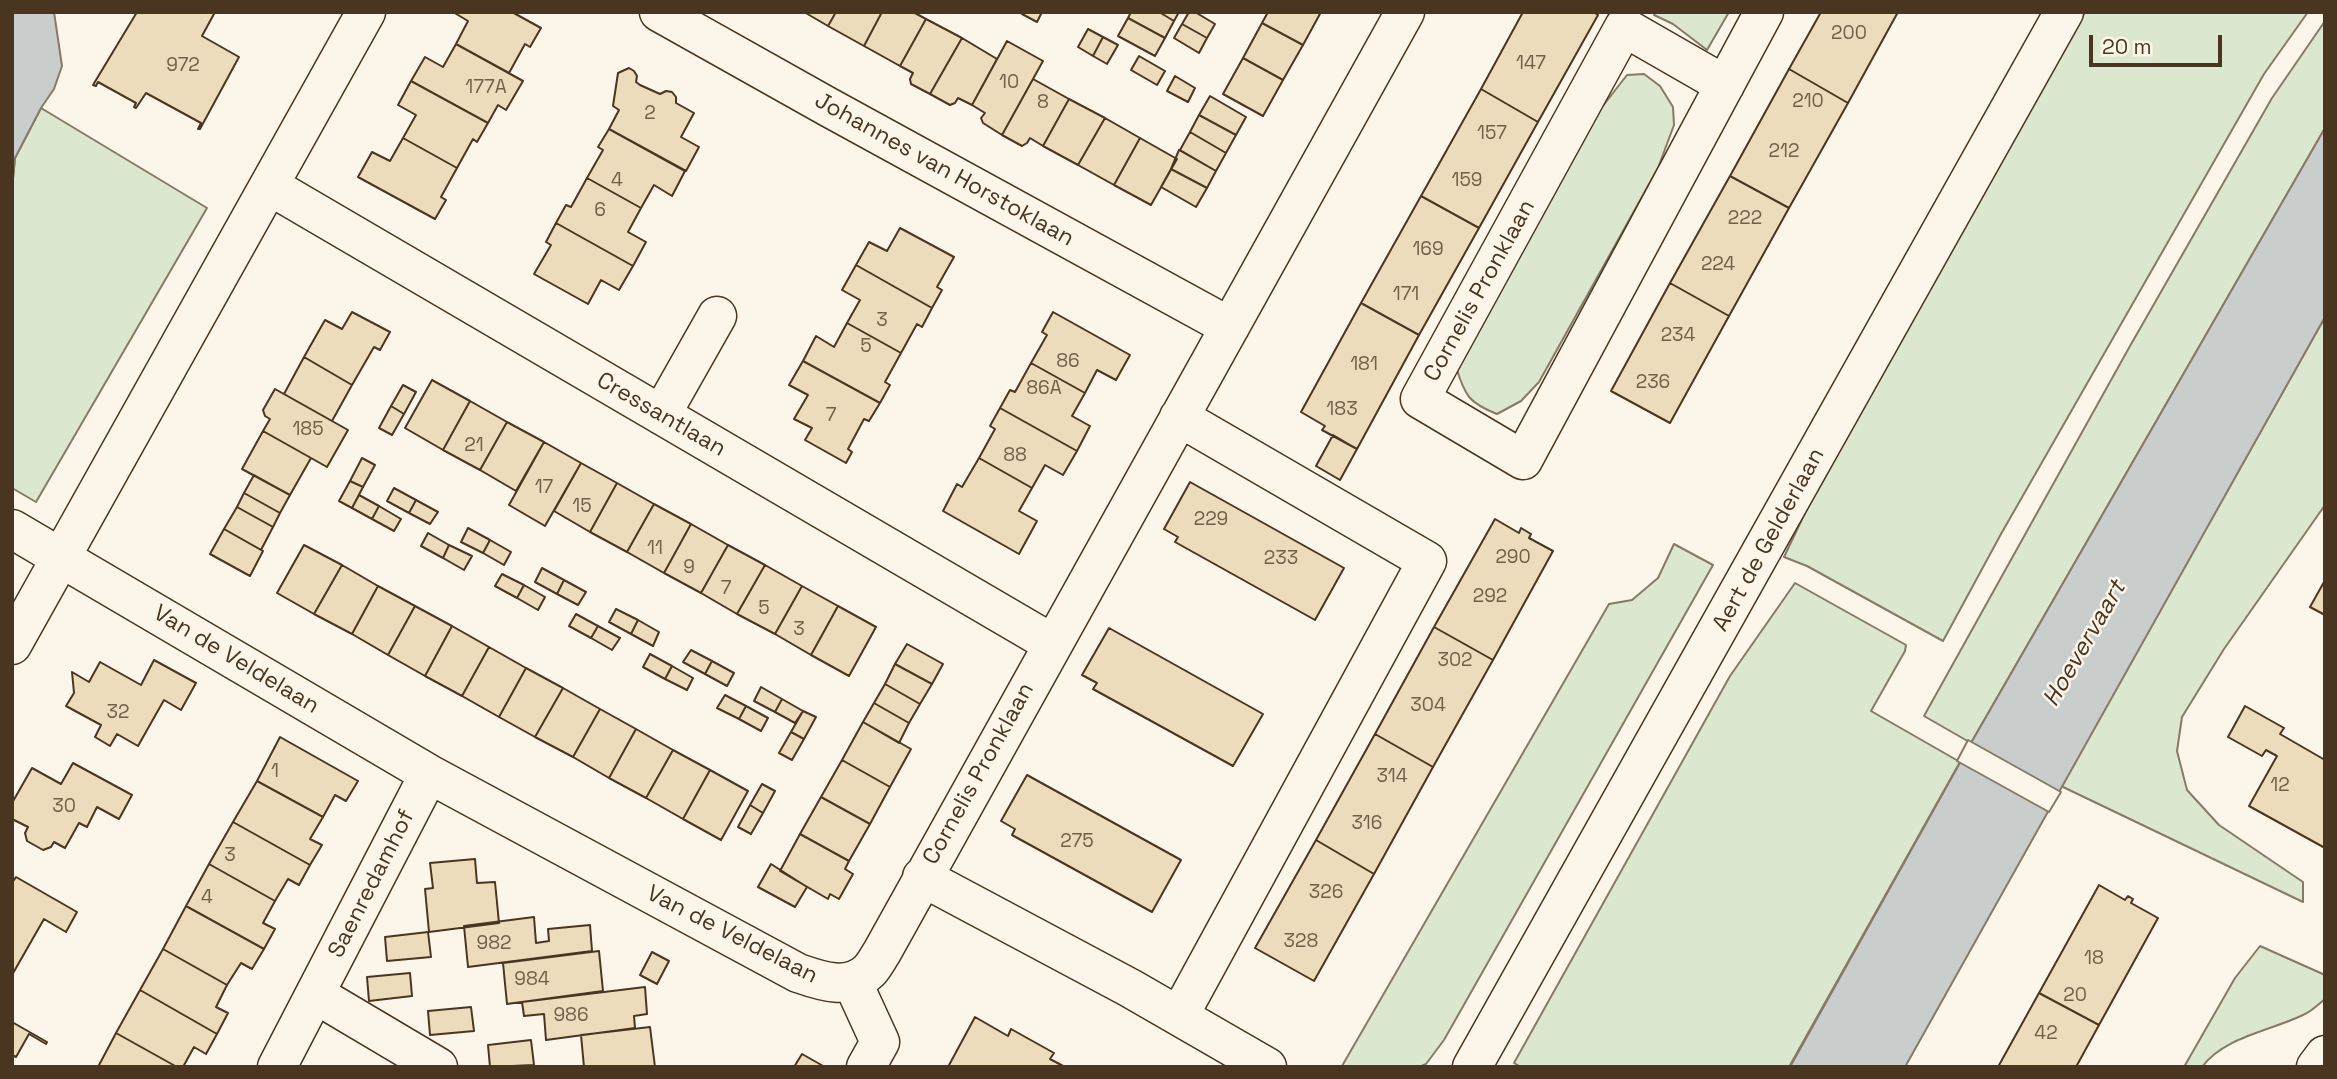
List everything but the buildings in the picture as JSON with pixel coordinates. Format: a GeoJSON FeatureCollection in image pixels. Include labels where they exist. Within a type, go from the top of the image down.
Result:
{"type":"FeatureCollection","features":[{"type":"Feature","properties":{"kind":"street"},"geometry":{"type":"LineString","coordinates":[[12,645],[366,12]]}},
{"type":"Feature","properties":{"kind":"street","name":"Johannes van Horstoklaan"},"geometry":{"type":"LineString","coordinates":[[659,12],[1230,327]]}},
{"type":"Feature","properties":{"kind":"street","name":"Cornelis Pronklaan"},"geometry":{"type":"LineString","coordinates":[[1267,1067],[1179,1016],[922,877],[1405,12]]}},
{"type":"Feature","properties":{"kind":"street","name":"Cornelis Pronklaan"},"geometry":{"type":"LineString","coordinates":[[1725,85],[1624,27],[1420,399],[1523,460],[1725,85],[1764,12]]}},
{"type":"Feature","properties":{"kind":"street","name":"Aert de Gelderlaan"},"geometry":{"type":"LineString","coordinates":[[1472,1067],[2064,12]]}},
{"type":"Feature","properties":{"kind":"street","name":"Cressantlaan"},"geometry":{"type":"LineString","coordinates":[[270,186],[1053,644]]}},
{"type":"Feature","properties":{"kind":"street"},"geometry":{"type":"LineString","coordinates":[[661,415],[717,316]]}},
{"type":"Feature","properties":{"kind":"street"},"geometry":{"type":"LineString","coordinates":[[1179,416],[1427,561],[1179,1016]]}},
{"type":"Feature","properties":{"kind":"street","name":"Van de Veldelaan"},"geometry":{"type":"LineString","coordinates":[[12,529],[429,774],[798,973],[828,983],[852,981],[869,971],[922,877]]}},
{"type":"Feature","properties":{"kind":"street","name":"Saenredamhof"},"geometry":{"type":"LineString","coordinates":[[277,1067],[429,774]]}},
{"type":"Feature","properties":{"kind":"street"},"geometry":{"type":"LineString","coordinates":[[852,981],[880,1042],[866,1067]]}},
{"type":"Feature","properties":{"kind":"street"},"geometry":{"type":"LineString","coordinates":[[315,994],[438,1067]]}},
{"type":"Feature","properties":{"kind":"street"},"geometry":{"type":"LineString","coordinates":[[2316,1067],[2325,1055]]}},
{"type":"Feature","properties":{"kind":"green space"},"geometry":{"type":"Polygon","coordinates":[[[1656,12],[1729,12],[1707,50],[1673,24],[1654,15],[1656,12]]]}},
{"type":"Feature","properties":{"kind":"green space"},"geometry":{"type":"Polygon","coordinates":[[[2085,12],[2308,12],[2264,74],[2001,534],[1943,641],[1807,566],[1784,557],[1814,494],[2085,12]]]}},
{"type":"Feature","properties":{"kind":"green space"},"geometry":{"type":"Polygon","coordinates":[[[2325,21],[2325,128],[1971,743],[1924,716],[2272,98],[2325,21]]]}},
{"type":"Feature","properties":{"kind":"green space"},"geometry":{"type":"Polygon","coordinates":[[[1644,74],[1660,86],[1673,107],[1674,125],[1658,168],[1539,382],[1521,401],[1497,414],[1488,410],[1469,397],[1456,367],[1563,157],[1627,75],[1644,74]]]}},
{"type":"Feature","properties":{"kind":"green space"},"geometry":{"type":"Polygon","coordinates":[[[41,108],[207,208],[36,502],[12,488],[12,189],[15,158],[41,108]]]}},
{"type":"Feature","properties":{"kind":"green space"},"geometry":{"type":"Polygon","coordinates":[[[2325,317],[2325,505],[2224,649],[2182,717],[2177,751],[2187,790],[2219,825],[2303,882],[2303,902],[2061,786],[2325,317]]]}},
{"type":"Feature","properties":{"kind":"green space"},"geometry":{"type":"Polygon","coordinates":[[[1674,544],[1713,565],[1444,1040],[1426,1064],[1419,1067],[1342,1066],[1609,604],[1632,600],[1658,578],[1674,544]]]}},
{"type":"Feature","properties":{"kind":"green space"},"geometry":{"type":"Polygon","coordinates":[[[1795,583],[1906,645],[1871,711],[1960,762],[1789,1067],[1521,1067],[1514,1063],[1730,676],[1795,583]]]}},
{"type":"Feature","properties":{"kind":"green space"},"geometry":{"type":"Polygon","coordinates":[[[2260,946],[2325,975],[2325,999],[2306,1014],[2222,1048],[2202,1067],[2184,1067],[2235,978],[2260,946]]]}},
{"type":"Feature","properties":{"kind":"water"},"geometry":{"type":"Polygon","coordinates":[[[12,12],[54,12],[62,66],[54,89],[15,158],[12,189],[12,12]]]}},
{"type":"Feature","properties":{"kind":"water","name":"Hoevervaart"},"geometry":{"type":"Polygon","coordinates":[[[2325,128],[2325,317],[1905,1067],[1790,1067],[1971,743],[2325,128]]]}},
{"type":"Feature","properties":{"kind":"pier"},"geometry":{"type":"Polygon","coordinates":[[[1968,740],[2061,792],[2049,812],[1957,761],[1968,740]]]}}]}
